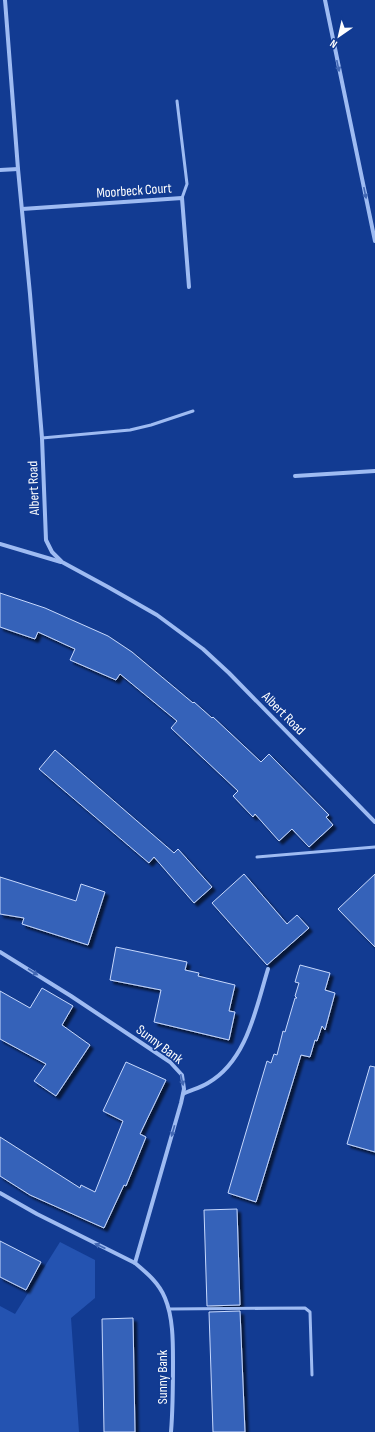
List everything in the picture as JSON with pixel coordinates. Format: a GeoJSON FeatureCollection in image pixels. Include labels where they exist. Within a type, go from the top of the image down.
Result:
{"type":"FeatureCollection","features":[{"type":"Feature","properties":{"kind":"street","name":"Albert Road"},"geometry":{"type":"LineString","coordinates":[[5,0],[18,169],[42,438],[46,540],[52,552],[62,562],[157,615],[203,649],[245,689],[375,822]]}},
{"type":"Feature","properties":{"kind":"street"},"geometry":{"type":"LineString","coordinates":[[325,0],[375,241]]}},
{"type":"Feature","properties":{"kind":"street"},"geometry":{"type":"LineString","coordinates":[[0,170],[18,169]]}},
{"type":"Feature","properties":{"kind":"street","name":"Moorbeck Court"},"geometry":{"type":"LineString","coordinates":[[22,209],[182,198],[190,287]]}},
{"type":"Feature","properties":{"kind":"street"},"geometry":{"type":"LineString","coordinates":[[295,476],[375,471]]}},
{"type":"Feature","properties":{"kind":"street"},"geometry":{"type":"LineString","coordinates":[[0,544],[62,562]]}},
{"type":"Feature","properties":{"kind":"street","name":"Sunny Bank"},"geometry":{"type":"LineString","coordinates":[[0,952],[71,996],[170,1062],[182,1075],[184,1084],[182,1094],[135,1263]]}},
{"type":"Feature","properties":{"kind":"street"},"geometry":{"type":"LineString","coordinates":[[182,1094],[207,1084],[215,1079],[227,1068],[237,1055],[246,1039],[268,969]]}},
{"type":"Feature","properties":{"kind":"street","name":"Sunny Bank"},"geometry":{"type":"LineString","coordinates":[[0,1193],[43,1217],[135,1263],[158,1285],[169,1310],[173,1338],[173,1410],[171,1432]]}},
{"type":"Feature","properties":{"kind":"lane"},"geometry":{"type":"LineString","coordinates":[[177,101],[187,184],[182,198]]}},
{"type":"Feature","properties":{"kind":"lane"},"geometry":{"type":"LineString","coordinates":[[42,438],[130,430],[151,425],[192,411]]}},
{"type":"Feature","properties":{"kind":"lane"},"geometry":{"type":"LineString","coordinates":[[257,857],[375,847]]}},
{"type":"Feature","properties":{"kind":"lane"},"geometry":{"type":"LineString","coordinates":[[169,1310],[305,1308],[310,1312],[312,1375]]}},
{"type":"Feature","properties":{"kind":"shaded area"},"geometry":{"type":"Polygon","coordinates":[[[60,1242],[95,1260],[95,1298],[71,1318],[79,1432],[0,1432],[0,1306],[15,1314],[60,1242]]]}},
{"type":"Feature","properties":{"kind":"building"},"geometry":{"type":"Polygon","coordinates":[[[0,593],[45,608],[108,636],[132,652],[193,703],[194,702],[212,718],[213,717],[261,762],[269,754],[329,815],[326,817],[333,825],[309,847],[292,829],[279,841],[255,814],[253,817],[233,796],[238,791],[171,728],[177,721],[120,674],[116,680],[70,660],[75,649],[38,632],[35,639],[0,627],[0,593]]]}},
{"type":"Feature","properties":{"kind":"building"},"geometry":{"type":"Polygon","coordinates":[[[55,750],[174,853],[178,849],[212,887],[194,903],[154,857],[149,863],[39,769],[55,750]]]}},
{"type":"Feature","properties":{"kind":"building"},"geometry":{"type":"Polygon","coordinates":[[[244,874],[287,924],[297,915],[309,928],[267,965],[212,903],[244,874]]]}},
{"type":"Feature","properties":{"kind":"building"},"geometry":{"type":"Polygon","coordinates":[[[375,874],[375,947],[338,909],[375,874]]]}},
{"type":"Feature","properties":{"kind":"building"},"geometry":{"type":"Polygon","coordinates":[[[0,877],[76,901],[81,884],[105,892],[88,945],[22,924],[24,918],[0,914],[0,877]]]}},
{"type":"Feature","properties":{"kind":"building"},"geometry":{"type":"Polygon","coordinates":[[[116,947],[187,962],[185,970],[199,973],[198,976],[235,985],[229,1011],[235,1012],[229,1040],[154,1022],[161,990],[110,980],[116,947]]]}},
{"type":"Feature","properties":{"kind":"building"},"geometry":{"type":"Polygon","coordinates":[[[300,965],[330,973],[325,990],[335,993],[325,1030],[322,1026],[317,1041],[315,1040],[310,1057],[301,1055],[256,1202],[228,1193],[267,1061],[271,1063],[274,1054],[277,1055],[283,1031],[285,1032],[295,998],[297,998],[295,996],[299,983],[295,982],[300,965]]]}},
{"type":"Feature","properties":{"kind":"building"},"geometry":{"type":"Polygon","coordinates":[[[42,988],[73,1006],[62,1025],[90,1045],[56,1096],[34,1081],[46,1064],[0,1039],[0,991],[30,1008],[42,988]]]}},
{"type":"Feature","properties":{"kind":"building"},"geometry":{"type":"Polygon","coordinates":[[[126,1062],[166,1080],[140,1134],[146,1137],[126,1186],[124,1185],[104,1228],[30,1195],[0,1176],[0,1137],[80,1188],[81,1185],[95,1192],[123,1121],[103,1111],[126,1062]]]}},
{"type":"Feature","properties":{"kind":"building"},"geometry":{"type":"Polygon","coordinates":[[[370,1066],[375,1067],[375,1152],[347,1144],[370,1066]]]}},
{"type":"Feature","properties":{"kind":"building"},"geometry":{"type":"Polygon","coordinates":[[[237,1209],[240,1305],[207,1306],[204,1210],[237,1209]]]}},
{"type":"Feature","properties":{"kind":"building"},"geometry":{"type":"Polygon","coordinates":[[[0,1241],[41,1262],[26,1290],[0,1277],[0,1241]]]}},
{"type":"Feature","properties":{"kind":"building"},"geometry":{"type":"Polygon","coordinates":[[[240,1311],[245,1432],[213,1432],[209,1312],[240,1311]]]}},
{"type":"Feature","properties":{"kind":"building"},"geometry":{"type":"Polygon","coordinates":[[[133,1318],[135,1432],[104,1432],[102,1319],[133,1318]]]}}]}
